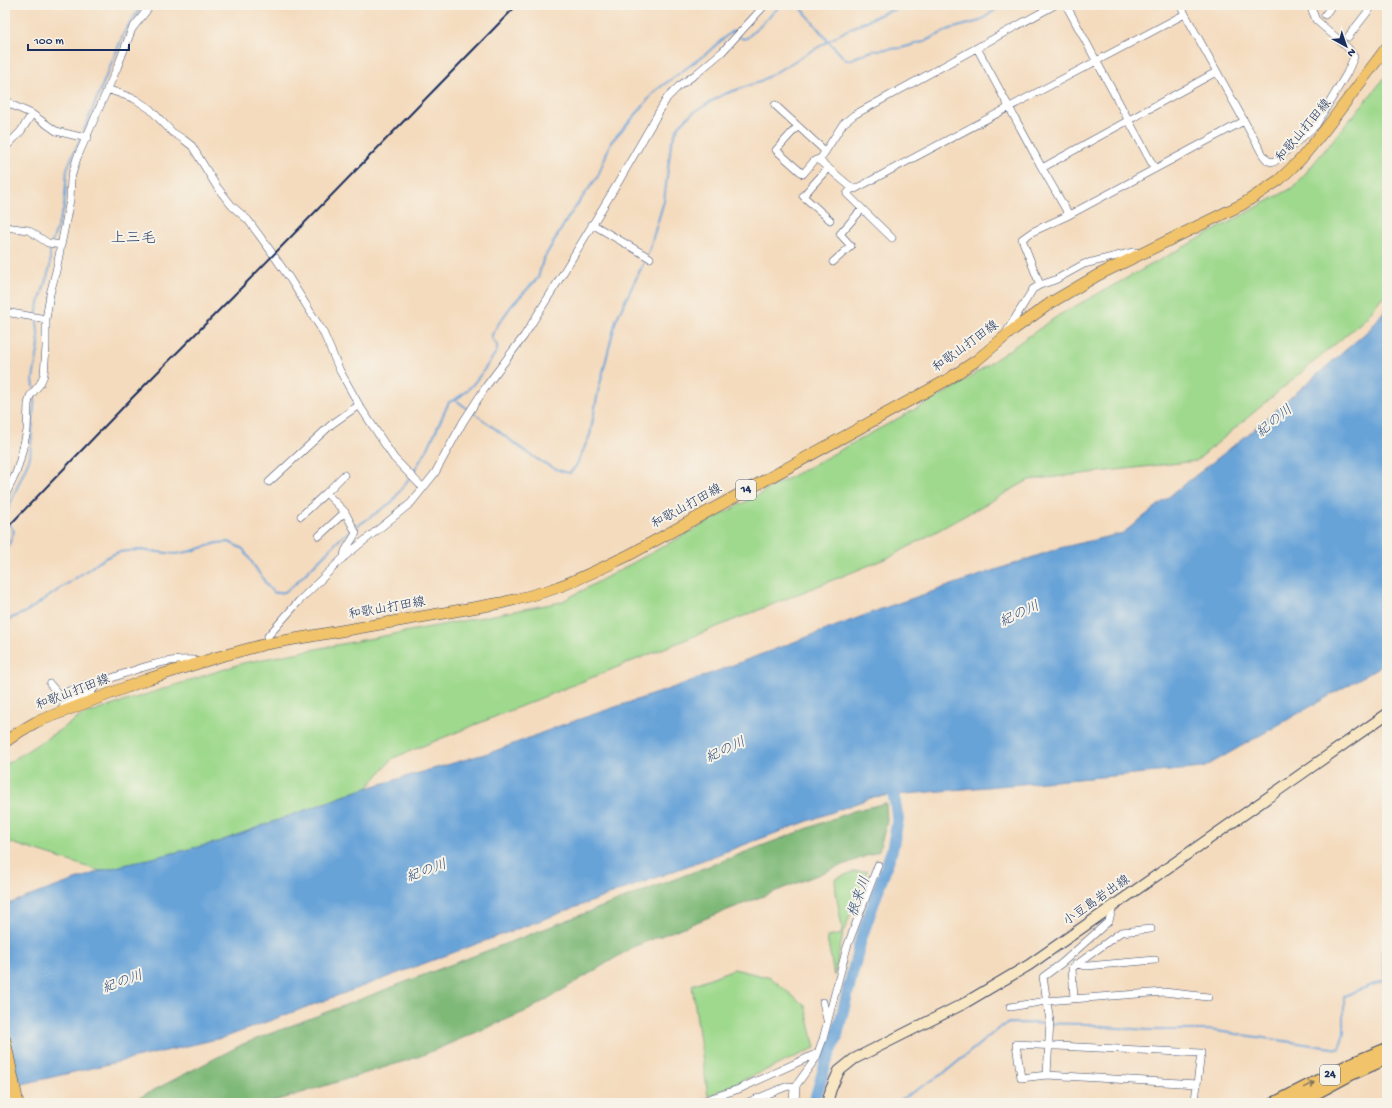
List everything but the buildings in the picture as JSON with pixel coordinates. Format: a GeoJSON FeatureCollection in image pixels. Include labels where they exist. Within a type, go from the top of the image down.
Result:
{"type":"FeatureCollection","features":[{"type":"Feature","properties":{"kind":"highway","name":"24"},"geometry":{"type":"LineString","coordinates":[[1275,1103],[1351,1064],[1387,1049]]}},
{"type":"Feature","properties":{"kind":"highway","name":"24"},"geometry":{"type":"LineString","coordinates":[[1297,1103],[1351,1074],[1387,1058]]}},
{"type":"Feature","properties":{"kind":"main road","name":"和歌山打田線"},"geometry":{"type":"LineString","coordinates":[[5,742],[36,722],[148,679],[218,656],[266,644],[502,603],[558,587],[591,574],[629,555],[947,380],[977,360],[1007,335],[1052,302],[1098,275],[1243,204],[1279,180],[1300,160],[1320,128],[1387,47]]}},
{"type":"Feature","properties":{"kind":"main road","name":"小豆島岩出線"},"geometry":{"type":"LineString","coordinates":[[827,1103],[831,1089],[840,1071],[854,1059],[963,1004],[1029,965],[1387,714]]}},
{"type":"Feature","properties":{"kind":"main road"},"geometry":{"type":"LineString","coordinates":[[5,1040],[18,1103]]}},
{"type":"Feature","properties":{"kind":"main road"},"geometry":{"type":"LineString","coordinates":[[5,1085],[9,1103]]}},
{"type":"Feature","properties":{"kind":"street"},"geometry":{"type":"LineString","coordinates":[[5,496],[16,474],[20,460],[27,431],[28,404],[30,396],[40,384],[44,375],[46,319],[70,200],[71,178],[132,29],[151,5]]}},
{"type":"Feature","properties":{"kind":"street"},"geometry":{"type":"LineString","coordinates":[[266,644],[268,636],[299,601],[344,557],[411,503],[420,485],[436,473],[463,422],[487,386],[524,336],[619,181],[667,98],[679,86],[722,52],[764,5]]}},
{"type":"Feature","properties":{"kind":"street"},"geometry":{"type":"LineString","coordinates":[[798,126],[776,150],[803,174],[814,160],[821,158],[843,124],[854,115],[1055,5]]}},
{"type":"Feature","properties":{"kind":"street"},"geometry":{"type":"LineString","coordinates":[[1066,5],[1155,169]]}},
{"type":"Feature","properties":{"kind":"street"},"geometry":{"type":"LineString","coordinates":[[1180,5],[1263,155],[1268,161],[1274,162],[1320,128],[1354,57],[1348,48],[1316,20],[1310,5]]}},
{"type":"Feature","properties":{"kind":"street"},"geometry":{"type":"LineString","coordinates":[[1325,15],[1332,5]]}},
{"type":"Feature","properties":{"kind":"street"},"geometry":{"type":"LineString","coordinates":[[1348,37],[1372,5]]}},
{"type":"Feature","properties":{"kind":"street"},"geometry":{"type":"LineString","coordinates":[[821,158],[821,162],[852,188],[856,189],[1185,14]]}},
{"type":"Feature","properties":{"kind":"street"},"geometry":{"type":"LineString","coordinates":[[977,48],[1069,215]]}},
{"type":"Feature","properties":{"kind":"street"},"geometry":{"type":"LineString","coordinates":[[1042,168],[1216,72]]}},
{"type":"Feature","properties":{"kind":"street"},"geometry":{"type":"LineString","coordinates":[[107,89],[135,99],[150,109],[172,132],[192,146],[217,187],[232,206],[248,220],[274,254],[323,332],[340,371],[359,404],[394,458],[420,485]]}},
{"type":"Feature","properties":{"kind":"street"},"geometry":{"type":"LineString","coordinates":[[5,98],[12,105],[32,114],[56,131],[88,137]]}},
{"type":"Feature","properties":{"kind":"street"},"geometry":{"type":"LineString","coordinates":[[775,105],[825,151]]}},
{"type":"Feature","properties":{"kind":"street"},"geometry":{"type":"LineString","coordinates":[[5,148],[22,131],[32,114]]}},
{"type":"Feature","properties":{"kind":"street"},"geometry":{"type":"LineString","coordinates":[[1040,285],[1022,239],[1032,232],[1069,215],[1244,121]]}},
{"type":"Feature","properties":{"kind":"street"},"geometry":{"type":"LineString","coordinates":[[828,168],[803,196],[830,220]]}},
{"type":"Feature","properties":{"kind":"street"},"geometry":{"type":"LineString","coordinates":[[852,188],[847,194],[892,238]]}},
{"type":"Feature","properties":{"kind":"street"},"geometry":{"type":"LineString","coordinates":[[833,262],[851,246],[840,234],[862,209]]}},
{"type":"Feature","properties":{"kind":"street"},"geometry":{"type":"LineString","coordinates":[[592,224],[650,258]]}},
{"type":"Feature","properties":{"kind":"street"},"geometry":{"type":"LineString","coordinates":[[5,227],[28,230],[48,243],[61,245]]}},
{"type":"Feature","properties":{"kind":"street"},"geometry":{"type":"LineString","coordinates":[[1007,335],[1007,331],[1033,289],[1055,280],[1084,264],[1133,252],[1136,252],[1138,256]]}},
{"type":"Feature","properties":{"kind":"street"},"geometry":{"type":"LineString","coordinates":[[5,312],[46,319]]}},
{"type":"Feature","properties":{"kind":"street"},"geometry":{"type":"LineString","coordinates":[[269,482],[332,424],[359,404]]}},
{"type":"Feature","properties":{"kind":"street"},"geometry":{"type":"LineString","coordinates":[[301,516],[344,475]]}},
{"type":"Feature","properties":{"kind":"street"},"geometry":{"type":"LineString","coordinates":[[326,493],[345,512],[356,533],[345,551],[344,557]]}},
{"type":"Feature","properties":{"kind":"street"},"geometry":{"type":"LineString","coordinates":[[319,536],[345,512]]}},
{"type":"Feature","properties":{"kind":"street"},"geometry":{"type":"LineString","coordinates":[[50,684],[59,695],[84,685],[98,683],[149,665],[186,660],[194,660],[196,664]]}},
{"type":"Feature","properties":{"kind":"street"},"geometry":{"type":"LineString","coordinates":[[60,713],[64,706],[92,690],[98,683]]}},
{"type":"Feature","properties":{"kind":"street"},"geometry":{"type":"LineString","coordinates":[[794,1103],[795,1087],[816,1058],[823,1039],[847,947],[878,865]]}},
{"type":"Feature","properties":{"kind":"street"},"geometry":{"type":"LineString","coordinates":[[1047,1075],[1050,1024],[1043,978],[1109,921],[1113,906]]}},
{"type":"Feature","properties":{"kind":"street"},"geometry":{"type":"LineString","coordinates":[[1074,999],[1072,968],[1076,964],[1121,932],[1151,929]]}},
{"type":"Feature","properties":{"kind":"street"},"geometry":{"type":"LineString","coordinates":[[1076,964],[1087,966],[1155,960]]}},
{"type":"Feature","properties":{"kind":"street"},"geometry":{"type":"LineString","coordinates":[[1010,1007],[1046,1001],[1164,992],[1208,996]]}},
{"type":"Feature","properties":{"kind":"street"},"geometry":{"type":"LineString","coordinates":[[823,1002],[827,1020]]}},
{"type":"Feature","properties":{"kind":"street"},"geometry":{"type":"LineString","coordinates":[[1197,1084],[1047,1075],[1021,1078],[1016,1044],[1048,1044],[1201,1053],[1195,1100],[1203,1101],[1203,1103]]}},
{"type":"Feature","properties":{"kind":"street"},"geometry":{"type":"LineString","coordinates":[[696,1103],[739,1088],[818,1053]]}},
{"type":"Feature","properties":{"kind":"street"},"geometry":{"type":"LineString","coordinates":[[746,1103],[788,1086],[795,1087]]}},
{"type":"Feature","properties":{"kind":"green space"},"geometry":{"type":"Polygon","coordinates":[[[1387,75],[1387,291],[1365,319],[1196,461],[1029,480],[892,556],[393,758],[368,787],[218,842],[100,871],[9,842],[5,826],[5,765],[83,715],[243,663],[561,602],[956,387],[1059,315],[1294,187],[1387,75]]]}},
{"type":"Feature","properties":{"kind":"green space"},"geometry":{"type":"Polygon","coordinates":[[[886,803],[887,821],[879,851],[635,946],[529,1010],[418,1057],[269,1103],[129,1103],[243,1044],[853,811],[886,803]]]}},
{"type":"Feature","properties":{"kind":"green space"},"geometry":{"type":"Polygon","coordinates":[[[867,871],[843,934],[835,879],[853,872],[867,871]]]}},
{"type":"Feature","properties":{"kind":"green space"},"geometry":{"type":"Polygon","coordinates":[[[843,934],[834,976],[827,937],[843,934]]]}},
{"type":"Feature","properties":{"kind":"green space"},"geometry":{"type":"Polygon","coordinates":[[[734,969],[771,978],[805,1006],[815,1048],[708,1096],[692,985],[734,969]]]}},
{"type":"Feature","properties":{"kind":"water","name":"紀の川"},"geometry":{"type":"Polygon","coordinates":[[[1387,307],[1387,659],[1378,668],[1203,768],[873,797],[226,1037],[5,1088],[5,905],[100,871],[218,842],[360,790],[495,751],[562,725],[672,688],[884,608],[1060,548],[1123,533],[1247,435],[1370,329],[1387,307]]]}},
{"type":"Feature","properties":{"kind":"waterway"},"geometry":{"type":"LineString","coordinates":[[52,242],[64,208],[67,169],[124,33],[143,5]]}},
{"type":"Feature","properties":{"kind":"waterway"},"geometry":{"type":"LineString","coordinates":[[740,37],[743,39],[747,38],[781,5]]}},
{"type":"Feature","properties":{"kind":"waterway"},"geometry":{"type":"LineString","coordinates":[[799,5],[828,41],[846,60],[876,50],[901,48],[923,42],[950,29],[980,21],[1002,5]]}},
{"type":"Feature","properties":{"kind":"waterway"},"geometry":{"type":"LineString","coordinates":[[648,254],[664,201],[671,144],[678,127],[691,114],[722,95],[759,82],[849,29],[886,12],[913,5]]}},
{"type":"Feature","properties":{"kind":"waterway"},"geometry":{"type":"LineString","coordinates":[[412,474],[428,448],[449,402],[457,399],[470,388],[497,351],[497,345],[491,337],[512,305],[538,278],[543,260],[569,216],[598,176],[611,142],[655,91],[707,53],[732,31],[736,34]]}},
{"type":"Feature","properties":{"kind":"waterway"},"geometry":{"type":"LineString","coordinates":[[37,315],[37,310],[50,267],[51,246]]}},
{"type":"Feature","properties":{"kind":"waterway"},"geometry":{"type":"LineString","coordinates":[[472,412],[533,457],[559,470],[570,473],[576,466],[590,435],[598,392],[616,320],[646,258]]}},
{"type":"Feature","properties":{"kind":"waterway"},"geometry":{"type":"LineString","coordinates":[[34,388],[33,379],[39,345],[37,320]]}},
{"type":"Feature","properties":{"kind":"waterway"},"geometry":{"type":"LineString","coordinates":[[5,516],[30,457],[35,393]]}},
{"type":"Feature","properties":{"kind":"waterway"},"geometry":{"type":"LineString","coordinates":[[456,400],[469,410]]}},
{"type":"Feature","properties":{"kind":"waterway"},"geometry":{"type":"LineString","coordinates":[[5,621],[26,612],[105,558],[119,552],[140,550],[176,554],[192,551],[217,543],[229,542],[243,549],[269,588],[275,593],[285,592],[343,536],[392,502],[410,477]]}},
{"type":"Feature","properties":{"kind":"waterway"},"geometry":{"type":"LineString","coordinates":[[5,519],[14,531],[5,555]]}},
{"type":"Feature","properties":{"kind":"waterway","name":"根来川"},"geometry":{"type":"LineString","coordinates":[[814,1103],[825,1065],[836,1039],[861,939],[892,850],[898,819],[891,781]]}},
{"type":"Feature","properties":{"kind":"waterway"},"geometry":{"type":"LineString","coordinates":[[895,1103],[944,1073],[999,1028],[1009,1023],[1089,1024],[1104,1027],[1148,1030],[1209,1030],[1339,1049],[1344,1033],[1344,996],[1385,980],[1382,954],[1384,949],[1387,948]]}},
{"type":"Feature","properties":{"kind":"railway"},"geometry":{"type":"LineString","coordinates":[[5,530],[132,398],[517,5]]}},
{"type":"Feature","properties":{"kind":"district","name":"上三毛"},"geometry":{"type":"Point","coordinates":[133,239]}}]}
